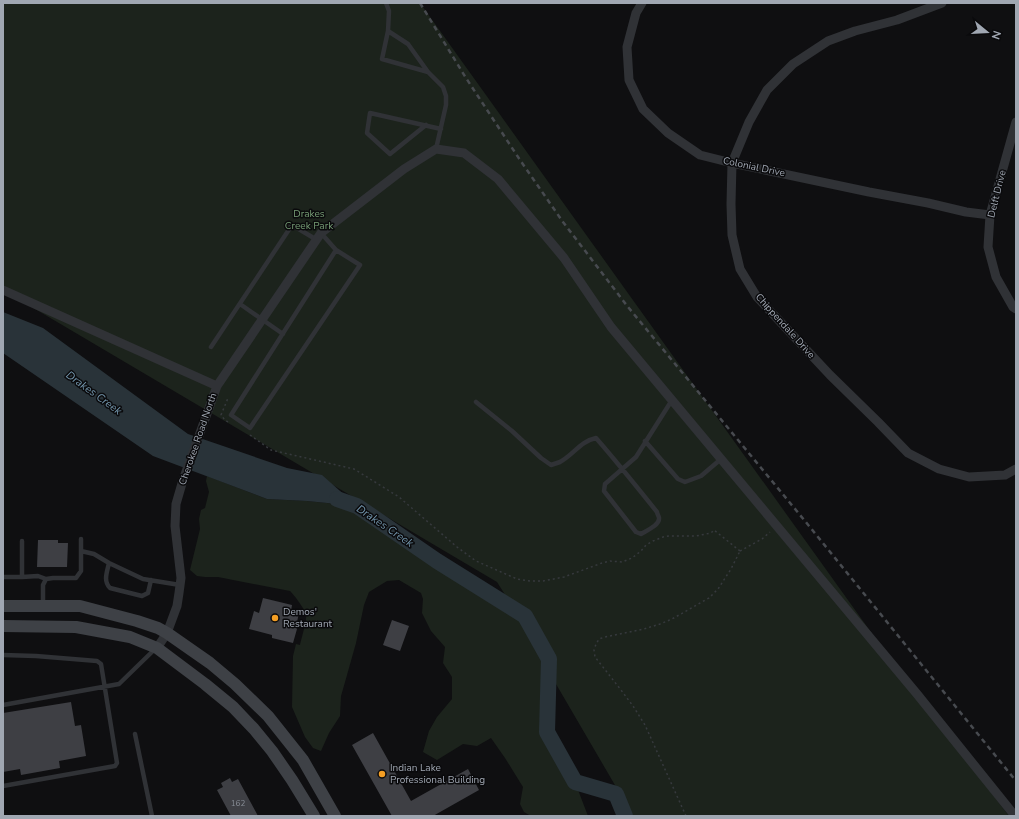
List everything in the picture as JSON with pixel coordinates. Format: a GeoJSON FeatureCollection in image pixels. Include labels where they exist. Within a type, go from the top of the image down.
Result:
{"type":"FeatureCollection","features":[{"type":"Feature","properties":{"kind":"main road"},"geometry":{"type":"LineString","coordinates":[[3,606],[80,606],[137,621],[158,628],[167,633],[210,663],[235,684],[268,716],[303,760],[335,816]]}},
{"type":"Feature","properties":{"kind":"main road"},"geometry":{"type":"LineString","coordinates":[[3,626],[76,627],[130,637],[157,648],[233,707],[254,729],[272,751],[314,816]]}},
{"type":"Feature","properties":{"kind":"street","name":"Colonial Drive"},"geometry":{"type":"LineString","coordinates":[[642,3],[636,14],[627,47],[629,80],[643,109],[668,133],[700,155],[869,192],[966,212],[990,215]]}},
{"type":"Feature","properties":{"kind":"street","name":"Chippendale Drive"},"geometry":{"type":"LineString","coordinates":[[942,3],[897,20],[855,31],[828,41],[793,64],[767,90],[749,122],[732,163],[732,235],[740,269],[757,297],[830,375],[908,453],[939,470],[969,477],[1005,475],[1016,469]]}},
{"type":"Feature","properties":{"kind":"street","name":"Delft Drive"},"geometry":{"type":"LineString","coordinates":[[1016,122],[990,215],[988,247],[996,277],[1013,307],[1016,309]]}},
{"type":"Feature","properties":{"kind":"street"},"geometry":{"type":"LineString","coordinates":[[217,386],[319,237],[404,169],[436,149],[464,153],[498,179],[564,258],[611,327],[917,694],[1015,816]]}},
{"type":"Feature","properties":{"kind":"street","name":"Cherokee Road North"},"geometry":{"type":"LineString","coordinates":[[3,290],[217,386],[183,480],[176,504],[175,526],[181,578],[177,606],[167,633],[157,648]]}},
{"type":"Feature","properties":{"kind":"lane"},"geometry":{"type":"LineString","coordinates":[[386,3],[389,11],[388,31],[382,60],[428,72]]}},
{"type":"Feature","properties":{"kind":"lane"},"geometry":{"type":"LineString","coordinates":[[388,31],[408,44],[428,72],[443,87],[446,96],[446,105],[436,149]]}},
{"type":"Feature","properties":{"kind":"lane"},"geometry":{"type":"LineString","coordinates":[[426,125],[390,154],[367,133],[370,113],[426,125],[441,129]]}},
{"type":"Feature","properties":{"kind":"lane"},"geometry":{"type":"LineString","coordinates":[[211,347],[292,225],[319,237],[360,265],[250,428],[231,415],[336,250]]}},
{"type":"Feature","properties":{"kind":"lane"},"geometry":{"type":"LineString","coordinates":[[240,304],[283,334]]}},
{"type":"Feature","properties":{"kind":"lane"},"geometry":{"type":"LineString","coordinates":[[476,402],[551,465],[560,462],[583,444],[596,438],[622,469],[657,512],[659,519],[658,522],[641,534],[636,532],[604,491],[606,484],[622,469],[636,457],[672,400]]}},
{"type":"Feature","properties":{"kind":"lane"},"geometry":{"type":"LineString","coordinates":[[645,441],[678,479],[685,482],[701,476],[721,459]]}},
{"type":"Feature","properties":{"kind":"lane"},"geometry":{"type":"LineString","coordinates":[[3,577],[38,576],[46,579],[76,578],[81,571],[81,539]]}},
{"type":"Feature","properties":{"kind":"lane"},"geometry":{"type":"LineString","coordinates":[[22,541],[22,577]]}},
{"type":"Feature","properties":{"kind":"lane"},"geometry":{"type":"LineString","coordinates":[[81,552],[94,554],[143,579],[180,585]]}},
{"type":"Feature","properties":{"kind":"lane"},"geometry":{"type":"LineString","coordinates":[[109,563],[106,585],[110,588],[142,596],[148,593],[151,580]]}},
{"type":"Feature","properties":{"kind":"lane"},"geometry":{"type":"LineString","coordinates":[[42,606],[43,585],[46,579]]}},
{"type":"Feature","properties":{"kind":"lane"},"geometry":{"type":"LineString","coordinates":[[3,705],[118,684],[157,648]]}},
{"type":"Feature","properties":{"kind":"lane"},"geometry":{"type":"LineString","coordinates":[[3,655],[97,661],[101,664],[117,763],[114,766],[3,786]]}},
{"type":"Feature","properties":{"kind":"lane"},"geometry":{"type":"LineString","coordinates":[[135,734],[152,816]]}},
{"type":"Feature","properties":{"kind":"path"},"geometry":{"type":"LineString","coordinates":[[228,398],[221,415],[231,424]]}},
{"type":"Feature","properties":{"kind":"path"},"geometry":{"type":"LineString","coordinates":[[247,434],[271,450],[354,469],[399,497],[457,547],[476,561],[517,579],[543,581],[564,578],[602,563],[610,561],[622,562],[632,558],[653,540],[669,536],[696,536],[711,533],[714,530],[740,551]]}},
{"type":"Feature","properties":{"kind":"path"},"geometry":{"type":"LineString","coordinates":[[686,816],[644,725],[621,690],[595,657],[594,650],[599,639],[660,624],[672,619],[709,598],[718,589],[731,569],[740,551],[762,539],[776,524]]}},
{"type":"Feature","properties":{"kind":"green space","name":"Drakes Creek Park"},"geometry":{"type":"Polygon","coordinates":[[[3,3],[420,3],[906,681],[1009,816],[633,816],[549,672],[547,732],[575,782],[588,816],[531,816],[524,812],[520,804],[523,787],[491,738],[477,746],[463,744],[437,760],[423,752],[429,731],[437,717],[452,699],[452,677],[443,663],[445,647],[431,631],[422,613],[423,599],[421,593],[399,580],[387,581],[369,592],[364,605],[356,643],[341,696],[340,716],[329,733],[321,751],[313,748],[305,737],[292,707],[293,656],[296,644],[300,645],[306,618],[300,603],[290,591],[218,577],[197,576],[190,570],[200,529],[199,519],[201,510],[205,508],[209,492],[206,481],[207,476],[267,499],[357,506],[437,561],[512,606],[497,582],[3,290],[3,3]]]}},
{"type":"Feature","properties":{"kind":"water"},"geometry":{"type":"Polygon","coordinates":[[[3,312],[43,328],[188,434],[287,468],[322,475],[357,506],[267,499],[153,456],[3,353],[3,312]]]}},
{"type":"Feature","properties":{"kind":"building"},"geometry":{"type":"Polygon","coordinates":[[[38,540],[58,540],[58,543],[68,543],[67,567],[37,567],[38,540]]]}},
{"type":"Feature","properties":{"kind":"building","name":"Demos' Restaurant"},"geometry":{"type":"Polygon","coordinates":[[[263,598],[292,605],[291,611],[299,613],[297,622],[299,622],[293,643],[272,638],[272,635],[249,629],[254,611],[259,613],[263,598]]]}},
{"type":"Feature","properties":{"kind":"building"},"geometry":{"type":"Polygon","coordinates":[[[392,620],[409,626],[400,651],[383,645],[392,620]]]}},
{"type":"Feature","properties":{"kind":"building"},"geometry":{"type":"Polygon","coordinates":[[[71,702],[75,726],[81,725],[86,756],[59,761],[60,768],[21,775],[20,769],[3,772],[3,713],[71,702]]]}},
{"type":"Feature","properties":{"kind":"building","name":"Indian Lake Professional Building"},"geometry":{"type":"Polygon","coordinates":[[[373,733],[411,801],[468,769],[479,790],[433,816],[392,816],[352,745],[373,733]]]}},
{"type":"Feature","properties":{"kind":"building"},"geometry":{"type":"Polygon","coordinates":[[[230,778],[232,782],[238,779],[258,816],[231,816],[217,790],[223,787],[221,783],[230,778]]]}},
{"type":"Feature","properties":{"kind":"waterway","name":"Drakes Creek"},"geometry":{"type":"LineString","coordinates":[[337,499],[357,506],[437,561],[525,616],[549,659],[547,732],[575,782],[616,794],[625,816]]}},
{"type":"Feature","properties":{"kind":"railway"},"geometry":{"type":"LineString","coordinates":[[420,3],[466,78],[520,160],[563,222],[628,307],[805,521],[1016,781]]}},
{"type":"Feature","properties":{"kind":"place","name":"Demos' Restaurant"},"geometry":{"type":"Point","coordinates":[275,618]}},
{"type":"Feature","properties":{"kind":"place","name":"Indian Lake Professional Building"},"geometry":{"type":"Point","coordinates":[382,774]}}]}
